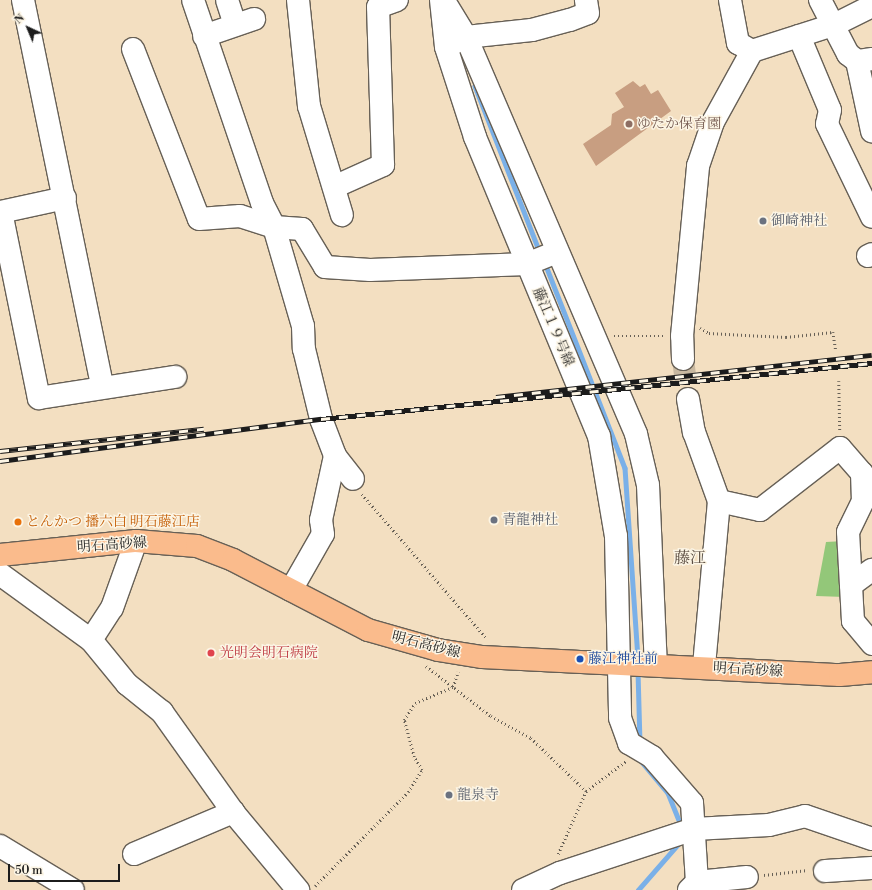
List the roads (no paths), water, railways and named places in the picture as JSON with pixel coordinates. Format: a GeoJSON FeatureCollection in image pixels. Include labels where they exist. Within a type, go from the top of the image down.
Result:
{"type":"FeatureCollection","features":[{"type":"Feature","properties":{"kind":"main road","name":"明石高砂線"},"geometry":{"type":"LineString","coordinates":[[0,555],[136,541],[197,546],[291,590],[368,630],[420,645],[462,654],[503,658],[840,675],[872,672]]}},
{"type":"Feature","properties":{"kind":"street"},"geometry":{"type":"LineString","coordinates":[[23,0],[65,198],[102,386]]}},
{"type":"Feature","properties":{"kind":"street"},"geometry":{"type":"LineString","coordinates":[[193,0],[262,203],[274,227],[303,326],[304,349],[321,419],[335,456],[353,479]]}},
{"type":"Feature","properties":{"kind":"street"},"geometry":{"type":"LineString","coordinates":[[204,36],[244,22],[227,0]]}},
{"type":"Feature","properties":{"kind":"street"},"geometry":{"type":"LineString","coordinates":[[298,0],[309,106],[342,215]]}},
{"type":"Feature","properties":{"kind":"street"},"geometry":{"type":"LineString","coordinates":[[334,187],[383,165],[378,7],[397,0]]}},
{"type":"Feature","properties":{"kind":"street"},"geometry":{"type":"LineString","coordinates":[[442,0],[466,37],[636,434],[648,485],[638,664],[620,718],[634,745],[652,757],[692,803],[694,829],[693,886],[747,877]]}},
{"type":"Feature","properties":{"kind":"street","name":"藤江１９号線"},"geometry":{"type":"LineString","coordinates":[[442,0],[446,47],[475,137],[599,436],[638,664]]}},
{"type":"Feature","properties":{"kind":"street"},"geometry":{"type":"LineString","coordinates":[[446,47],[466,37],[532,30],[570,20],[588,13],[586,0]]}},
{"type":"Feature","properties":{"kind":"street"},"geometry":{"type":"LineString","coordinates":[[730,0],[738,42],[752,51]]}},
{"type":"Feature","properties":{"kind":"street"},"geometry":{"type":"LineString","coordinates":[[820,0],[836,24],[848,54],[864,60],[872,131]]}},
{"type":"Feature","properties":{"kind":"street"},"geometry":{"type":"LineString","coordinates":[[683,360],[683,331],[698,166],[713,122],[752,51],[836,24],[872,6]]}},
{"type":"Feature","properties":{"kind":"street"},"geometry":{"type":"LineString","coordinates":[[799,36],[830,110],[827,124],[872,217]]}},
{"type":"Feature","properties":{"kind":"street"},"geometry":{"type":"LineString","coordinates":[[133,49],[199,219],[240,216],[274,227],[302,229],[325,267],[370,270],[527,264],[557,252]]}},
{"type":"Feature","properties":{"kind":"street"},"geometry":{"type":"LineString","coordinates":[[65,198],[1,212],[8,285],[39,398],[102,386],[175,376]]}},
{"type":"Feature","properties":{"kind":"street"},"geometry":{"type":"LineString","coordinates":[[688,400],[694,432],[719,501],[704,668]]}},
{"type":"Feature","properties":{"kind":"street"},"geometry":{"type":"LineString","coordinates":[[719,501],[760,510],[840,448],[862,473],[863,501],[848,532],[853,621],[872,644]]}},
{"type":"Feature","properties":{"kind":"street"},"geometry":{"type":"LineString","coordinates":[[291,590],[322,534],[321,520],[335,456]]}},
{"type":"Feature","properties":{"kind":"street"},"geometry":{"type":"LineString","coordinates":[[91,640],[112,608],[136,541]]}},
{"type":"Feature","properties":{"kind":"street"},"geometry":{"type":"LineString","coordinates":[[851,585],[872,570]]}},
{"type":"Feature","properties":{"kind":"street"},"geometry":{"type":"LineString","coordinates":[[0,574],[91,640],[127,684],[162,712],[233,812],[298,890]]}},
{"type":"Feature","properties":{"kind":"street"},"geometry":{"type":"LineString","coordinates":[[134,854],[233,812]]}},
{"type":"Feature","properties":{"kind":"street"},"geometry":{"type":"LineString","coordinates":[[523,890],[546,879],[669,836],[694,829],[769,825],[805,816],[872,839]]}},
{"type":"Feature","properties":{"kind":"street"},"geometry":{"type":"LineString","coordinates":[[0,846],[73,890]]}},
{"type":"Feature","properties":{"kind":"street"},"geometry":{"type":"LineString","coordinates":[[825,871],[872,868]]}},
{"type":"Feature","properties":{"kind":"waterway"},"geometry":{"type":"LineString","coordinates":[[475,86],[540,253]]}},
{"type":"Feature","properties":{"kind":"waterway"},"geometry":{"type":"LineString","coordinates":[[545,263],[625,468],[638,660]]}},
{"type":"Feature","properties":{"kind":"waterway"},"geometry":{"type":"LineString","coordinates":[[638,671],[640,742]]}},
{"type":"Feature","properties":{"kind":"waterway"},"geometry":{"type":"LineString","coordinates":[[642,762],[668,793],[681,826]]}},
{"type":"Feature","properties":{"kind":"waterway"},"geometry":{"type":"LineString","coordinates":[[638,890],[679,843]]}},
{"type":"Feature","properties":{"kind":"tunnel"},"geometry":{"type":"LineString","coordinates":[[683,359],[688,399]]}},
{"type":"Feature","properties":{"kind":"railway"},"geometry":{"type":"LineString","coordinates":[[496,397],[872,355]]}},
{"type":"Feature","properties":{"kind":"railway"},"geometry":{"type":"LineString","coordinates":[[0,461],[321,419],[872,363]]}},
{"type":"Feature","properties":{"kind":"railway"},"geometry":{"type":"LineString","coordinates":[[0,451],[204,429]]}},
{"type":"Feature","properties":{"kind":"place","name":"ゆたか保育園"},"geometry":{"type":"Point","coordinates":[629,124]}},
{"type":"Feature","properties":{"kind":"place","name":"御崎神社"},"geometry":{"type":"Point","coordinates":[763,221]}},
{"type":"Feature","properties":{"kind":"place","name":"青龍神社"},"geometry":{"type":"Point","coordinates":[494,520]}},
{"type":"Feature","properties":{"kind":"place","name":"とんかつ 播六白 明石藤江店"},"geometry":{"type":"Point","coordinates":[18,522]}},
{"type":"Feature","properties":{"kind":"place","name":"光明会明石病院"},"geometry":{"type":"Point","coordinates":[211,653]}},
{"type":"Feature","properties":{"kind":"place","name":"藤江神社前"},"geometry":{"type":"Point","coordinates":[580,659]}},
{"type":"Feature","properties":{"kind":"place","name":"龍泉寺"},"geometry":{"type":"Point","coordinates":[449,795]}},
{"type":"Feature","properties":{"kind":"district","name":"藤江"},"geometry":{"type":"Point","coordinates":[690,558]}}]}
